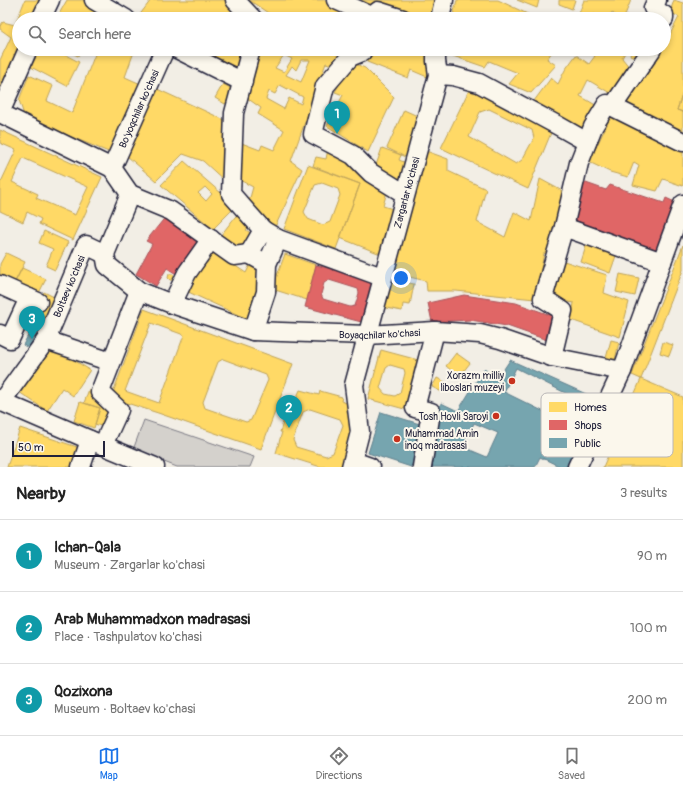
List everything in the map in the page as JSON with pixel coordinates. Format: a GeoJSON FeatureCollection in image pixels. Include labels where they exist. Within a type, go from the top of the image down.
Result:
{"type":"FeatureCollection","features":[{"type":"Feature","properties":{"kind":"street"},"geometry":{"type":"LineString","coordinates":[[44,12],[50,0]]}},
{"type":"Feature","properties":{"kind":"street"},"geometry":{"type":"LineString","coordinates":[[94,0],[114,12]]}},
{"type":"Feature","properties":{"kind":"street"},"geometry":{"type":"LineString","coordinates":[[235,0],[246,12]]}},
{"type":"Feature","properties":{"kind":"street"},"geometry":{"type":"LineString","coordinates":[[336,0],[361,12]]}},
{"type":"Feature","properties":{"kind":"street"},"geometry":{"type":"LineString","coordinates":[[441,12],[444,0]]}},
{"type":"Feature","properties":{"kind":"street"},"geometry":{"type":"LineString","coordinates":[[657,0],[654,8],[660,12]]}},
{"type":"Feature","properties":{"kind":"street"},"geometry":{"type":"LineString","coordinates":[[25,56],[0,113],[112,168],[130,194],[170,211],[234,256],[249,254],[270,234]]}},
{"type":"Feature","properties":{"kind":"street","name":"Bo'yoqchilar ko'chasi"},"geometry":{"type":"LineString","coordinates":[[112,168],[162,56]]}},
{"type":"Feature","properties":{"kind":"street"},"geometry":{"type":"LineString","coordinates":[[191,56],[242,82]]}},
{"type":"Feature","properties":{"kind":"street"},"geometry":{"type":"LineString","coordinates":[[249,56],[234,113],[231,194],[270,234],[382,277]]}},
{"type":"Feature","properties":{"kind":"street"},"geometry":{"type":"LineString","coordinates":[[352,56],[325,86],[313,134],[353,155],[371,173],[405,194]]}},
{"type":"Feature","properties":{"kind":"street","name":"Zargarlar ko'chasi"},"geometry":{"type":"LineString","coordinates":[[352,464],[360,432],[354,385],[366,336],[438,75],[436,56]]}},
{"type":"Feature","properties":{"kind":"street"},"geometry":{"type":"LineString","coordinates":[[613,106],[647,56]]}},
{"type":"Feature","properties":{"kind":"street"},"geometry":{"type":"LineString","coordinates":[[438,75],[453,76],[479,83],[587,142]]}},
{"type":"Feature","properties":{"kind":"street"},"geometry":{"type":"LineString","coordinates":[[552,357],[563,311],[543,298],[564,227],[579,163],[593,127],[607,104],[683,142]]}},
{"type":"Feature","properties":{"kind":"street"},"geometry":{"type":"LineString","coordinates":[[104,254],[130,194]]}},
{"type":"Feature","properties":{"kind":"street"},"geometry":{"type":"LineString","coordinates":[[612,393],[622,371],[683,204]]}},
{"type":"Feature","properties":{"kind":"street"},"geometry":{"type":"LineString","coordinates":[[564,227],[662,262]]}},
{"type":"Feature","properties":{"kind":"street"},"geometry":{"type":"LineString","coordinates":[[253,331],[266,292],[266,264],[270,234]]}},
{"type":"Feature","properties":{"kind":"street"},"geometry":{"type":"LineString","coordinates":[[172,304],[187,273],[211,240]]}},
{"type":"Feature","properties":{"kind":"street","name":"Boltaev ko'chasi"},"geometry":{"type":"LineString","coordinates":[[1,402],[46,340],[44,305],[86,245],[104,254]]}},
{"type":"Feature","properties":{"kind":"street","name":"Boyaqchilar ko'chasi"},"geometry":{"type":"LineString","coordinates":[[104,254],[107,265],[139,291],[172,304],[253,331],[366,336],[435,331],[480,334],[500,339],[552,357],[622,371]]}},
{"type":"Feature","properties":{"kind":"street"},"geometry":{"type":"LineString","coordinates":[[249,254],[266,264]]}},
{"type":"Feature","properties":{"kind":"street"},"geometry":{"type":"LineString","coordinates":[[0,285],[44,305],[10,339],[0,334]]}},
{"type":"Feature","properties":{"kind":"street"},"geometry":{"type":"LineString","coordinates":[[81,467],[119,410],[100,392],[139,291]]}},
{"type":"Feature","properties":{"kind":"street"},"geometry":{"type":"LineString","coordinates":[[422,467],[431,412],[416,408],[435,331]]}},
{"type":"Feature","properties":{"kind":"street"},"geometry":{"type":"LineString","coordinates":[[46,340],[111,362]]}},
{"type":"Feature","properties":{"kind":"street"},"geometry":{"type":"LineString","coordinates":[[1,402],[155,467]]}},
{"type":"Feature","properties":{"kind":"street"},"geometry":{"type":"LineString","coordinates":[[577,467],[582,457]]}},
{"type":"Feature","properties":{"kind":"street"},"geometry":{"type":"LineString","coordinates":[[352,464],[370,467]]}},
{"type":"Feature","properties":{"kind":"shaded area"},"geometry":{"type":"Polygon","coordinates":[[[144,420],[254,457],[250,467],[177,467],[133,450],[144,420]]]}},
{"type":"Feature","properties":{"kind":"building: Homes"},"geometry":{"type":"Polygon","coordinates":[[[25,0],[44,0],[39,12],[20,12],[25,0]]]}},
{"type":"Feature","properties":{"kind":"building: Homes"},"geometry":{"type":"Polygon","coordinates":[[[67,0],[85,0],[108,12],[60,12],[67,0]]]}},
{"type":"Feature","properties":{"kind":"building: Homes"},"geometry":{"type":"Polygon","coordinates":[[[151,0],[229,0],[239,12],[142,12],[151,0]]]}},
{"type":"Feature","properties":{"kind":"building: Homes"},"geometry":{"type":"Polygon","coordinates":[[[249,0],[325,0],[352,12],[267,12],[249,0]]]}},
{"type":"Feature","properties":{"kind":"building: Homes"},"geometry":{"type":"Polygon","coordinates":[[[356,0],[441,0],[438,12],[389,12],[356,2],[356,0]]]}},
{"type":"Feature","properties":{"kind":"building: Homes"},"geometry":{"type":"Polygon","coordinates":[[[457,0],[498,0],[523,12],[454,12],[457,0]]]}},
{"type":"Feature","properties":{"kind":"building: Homes"},"geometry":{"type":"Polygon","coordinates":[[[517,0],[539,0],[537,8],[517,0]]]}},
{"type":"Feature","properties":{"kind":"building: Homes"},"geometry":{"type":"Polygon","coordinates":[[[559,0],[575,0],[572,9],[559,4],[559,0]]]}},
{"type":"Feature","properties":{"kind":"building: Homes"},"geometry":{"type":"Polygon","coordinates":[[[584,0],[631,0],[626,12],[580,12],[584,0]]]}},
{"type":"Feature","properties":{"kind":"building: Homes"},"geometry":{"type":"Polygon","coordinates":[[[674,0],[683,3],[683,92],[677,110],[683,112],[683,134],[626,104],[657,56],[671,56],[671,32],[679,17],[670,12],[674,0]]]}},
{"type":"Feature","properties":{"kind":"building: Homes"},"geometry":{"type":"Polygon","coordinates":[[[3,22],[12,24],[12,56],[16,56],[0,100],[0,60],[11,37],[0,29],[3,22]]]}},
{"type":"Feature","properties":{"kind":"building: Homes"},"geometry":{"type":"Polygon","coordinates":[[[36,56],[67,56],[79,62],[67,86],[31,67],[36,56]]]}},
{"type":"Feature","properties":{"kind":"building: Homes"},"geometry":{"type":"Polygon","coordinates":[[[94,56],[132,56],[125,77],[143,85],[111,153],[25,118],[19,100],[29,75],[53,86],[47,101],[72,113],[94,56]]]}},
{"type":"Feature","properties":{"kind":"building: Homes"},"geometry":{"type":"Polygon","coordinates":[[[203,56],[244,56],[240,75],[203,56]]]}},
{"type":"Feature","properties":{"kind":"building: Homes"},"geometry":{"type":"Polygon","coordinates":[[[259,56],[283,56],[275,68],[284,72],[292,59],[286,56],[348,56],[336,66],[326,63],[291,161],[302,169],[275,227],[248,205],[253,187],[234,177],[239,142],[260,150],[262,145],[274,150],[284,130],[258,114],[261,108],[247,98],[259,56]],[[301,60],[296,70],[292,66],[286,75],[301,82],[310,60],[301,60]],[[280,85],[275,94],[269,91],[266,99],[284,109],[289,98],[301,104],[303,97],[280,85]]]}},
{"type":"Feature","properties":{"kind":"building: Homes"},"geometry":{"type":"Polygon","coordinates":[[[370,56],[432,56],[432,79],[411,70],[408,78],[367,62],[370,56]]]}},
{"type":"Feature","properties":{"kind":"building: Homes"},"geometry":{"type":"Polygon","coordinates":[[[453,56],[549,56],[547,59],[556,65],[531,93],[509,84],[518,73],[489,61],[485,67],[453,56]]]}},
{"type":"Feature","properties":{"kind":"building: Homes"},"geometry":{"type":"Polygon","coordinates":[[[575,56],[589,64],[595,56],[623,56],[622,58],[630,68],[610,93],[588,80],[580,96],[599,107],[584,133],[534,101],[551,78],[558,84],[565,70],[575,56]]]}},
{"type":"Feature","properties":{"kind":"building: Homes"},"geometry":{"type":"Polygon","coordinates":[[[632,56],[643,56],[641,60],[632,56]]]}},
{"type":"Feature","properties":{"kind":"building: Homes"},"geometry":{"type":"Polygon","coordinates":[[[351,62],[365,68],[394,97],[368,152],[327,126],[343,95],[335,92],[351,62]]]}},
{"type":"Feature","properties":{"kind":"building: Homes"},"geometry":{"type":"Polygon","coordinates":[[[223,84],[234,90],[225,104],[215,98],[223,84]]]}},
{"type":"Feature","properties":{"kind":"building: Homes"},"geometry":{"type":"Polygon","coordinates":[[[155,88],[229,122],[226,182],[203,161],[183,154],[156,181],[127,156],[155,88]]]}},
{"type":"Feature","properties":{"kind":"building: Homes"},"geometry":{"type":"Polygon","coordinates":[[[470,88],[553,128],[528,189],[441,148],[470,88]],[[489,109],[480,112],[469,137],[516,164],[522,160],[534,138],[532,130],[489,109]]]}},
{"type":"Feature","properties":{"kind":"building: Homes"},"geometry":{"type":"Polygon","coordinates":[[[683,92],[683,112],[677,110],[683,92]]]}},
{"type":"Feature","properties":{"kind":"building: Homes"},"geometry":{"type":"Polygon","coordinates":[[[404,110],[422,118],[409,159],[387,148],[404,110]]]}},
{"type":"Feature","properties":{"kind":"building: Homes"},"geometry":{"type":"Polygon","coordinates":[[[613,112],[683,148],[683,186],[663,179],[657,191],[633,185],[639,165],[634,162],[628,177],[610,172],[589,162],[613,112]]]}},
{"type":"Feature","properties":{"kind":"building: Homes"},"geometry":{"type":"Polygon","coordinates":[[[0,130],[102,177],[73,240],[39,224],[41,219],[27,212],[23,222],[0,211],[0,181],[1,182],[16,150],[0,143],[0,130]],[[23,158],[12,182],[38,194],[36,198],[75,215],[88,187],[23,158]]]}},
{"type":"Feature","properties":{"kind":"building: Homes"},"geometry":{"type":"Polygon","coordinates":[[[382,148],[401,155],[399,160],[409,164],[403,181],[374,171],[382,148]]]}},
{"type":"Feature","properties":{"kind":"building: Homes"},"geometry":{"type":"Polygon","coordinates":[[[328,149],[355,163],[388,188],[383,206],[396,210],[383,255],[340,238],[360,184],[313,166],[316,157],[326,159],[328,149]]]}},
{"type":"Feature","properties":{"kind":"building: Homes"},"geometry":{"type":"Polygon","coordinates":[[[426,151],[448,159],[448,171],[486,189],[477,222],[505,237],[514,212],[531,221],[540,179],[566,193],[554,256],[544,253],[535,299],[456,291],[427,291],[426,281],[389,272],[426,151]]]}},
{"type":"Feature","properties":{"kind":"building: Homes"},"geometry":{"type":"Polygon","coordinates":[[[184,161],[236,206],[213,229],[161,185],[184,161]],[[205,187],[198,193],[206,201],[212,194],[205,187]]]}},
{"type":"Feature","properties":{"kind":"building: Homes"},"geometry":{"type":"Polygon","coordinates":[[[308,165],[360,184],[336,249],[284,229],[308,165]],[[322,183],[315,185],[304,212],[308,219],[323,225],[330,222],[340,195],[338,189],[322,183]]]}},
{"type":"Feature","properties":{"kind":"building: Homes"},"geometry":{"type":"Polygon","coordinates":[[[239,212],[253,222],[246,230],[252,234],[241,250],[221,235],[239,212]]]}},
{"type":"Feature","properties":{"kind":"building: Homes"},"geometry":{"type":"Polygon","coordinates":[[[44,231],[68,242],[55,270],[46,266],[53,249],[39,243],[44,231]]]}},
{"type":"Feature","properties":{"kind":"building: Homes"},"geometry":{"type":"Polygon","coordinates":[[[588,240],[618,250],[610,273],[581,262],[588,240]]]}},
{"type":"Feature","properties":{"kind":"building: Homes"},"geometry":{"type":"Polygon","coordinates":[[[683,245],[683,270],[641,379],[632,375],[683,245]]]}},
{"type":"Feature","properties":{"kind":"building: Homes"},"geometry":{"type":"Polygon","coordinates":[[[213,251],[246,273],[252,261],[262,265],[260,294],[247,319],[184,290],[203,260],[207,263],[213,251]]]}},
{"type":"Feature","properties":{"kind":"building: Homes"},"geometry":{"type":"Polygon","coordinates":[[[6,253],[25,262],[15,282],[0,274],[0,264],[6,253]]]}},
{"type":"Feature","properties":{"kind":"building: Homes"},"geometry":{"type":"Polygon","coordinates":[[[285,254],[316,265],[307,300],[272,289],[285,254]]]}},
{"type":"Feature","properties":{"kind":"building: Homes"},"geometry":{"type":"Polygon","coordinates":[[[564,261],[607,275],[604,293],[629,302],[620,337],[571,320],[574,303],[553,299],[564,261]]]}},
{"type":"Feature","properties":{"kind":"building: Homes"},"geometry":{"type":"Polygon","coordinates":[[[22,268],[46,279],[39,293],[15,282],[22,268]]]}},
{"type":"Feature","properties":{"kind":"building: Homes"},"geometry":{"type":"Polygon","coordinates":[[[169,274],[173,274],[176,277],[174,280],[170,280],[168,278],[169,274]]]}},
{"type":"Feature","properties":{"kind":"building: Homes"},"geometry":{"type":"Polygon","coordinates":[[[620,274],[639,278],[635,296],[616,292],[620,274]]]}},
{"type":"Feature","properties":{"kind":"building: Homes"},"geometry":{"type":"Polygon","coordinates":[[[387,279],[414,284],[410,305],[403,304],[402,311],[381,307],[387,279]]]}},
{"type":"Feature","properties":{"kind":"building: Homes"},"geometry":{"type":"Polygon","coordinates":[[[44,292],[56,298],[45,319],[33,313],[44,292]]]}},
{"type":"Feature","properties":{"kind":"building: Homes"},"geometry":{"type":"Polygon","coordinates":[[[144,309],[293,364],[261,449],[111,398],[144,309]],[[151,323],[125,391],[159,403],[184,335],[151,323]],[[223,359],[218,362],[203,402],[205,408],[246,422],[251,420],[268,380],[266,375],[223,359]]]}},
{"type":"Feature","properties":{"kind":"building: Homes"},"geometry":{"type":"Polygon","coordinates":[[[611,340],[619,342],[615,360],[606,358],[611,340]]]}},
{"type":"Feature","properties":{"kind":"building: Homes"},"geometry":{"type":"Polygon","coordinates":[[[663,342],[673,345],[669,356],[660,353],[663,342]]]}},
{"type":"Feature","properties":{"kind":"building: Homes"},"geometry":{"type":"Polygon","coordinates":[[[49,345],[90,370],[73,396],[62,388],[47,411],[19,392],[49,345]]]}},
{"type":"Feature","properties":{"kind":"building: Homes"},"geometry":{"type":"Polygon","coordinates":[[[381,350],[422,361],[408,410],[368,399],[381,350]],[[390,365],[386,368],[380,388],[385,394],[395,396],[400,393],[405,373],[404,369],[390,365]]]}},
{"type":"Feature","properties":{"kind":"building: Homes"},"geometry":{"type":"Polygon","coordinates":[[[456,353],[470,363],[459,377],[446,366],[456,353]]]}},
{"type":"Feature","properties":{"kind":"building: Homes"},"geometry":{"type":"Polygon","coordinates":[[[437,378],[447,383],[442,392],[432,387],[437,378]]]}},
{"type":"Feature","properties":{"kind":"building: Homes"},"geometry":{"type":"Polygon","coordinates":[[[641,379],[683,397],[683,467],[603,467],[607,457],[673,457],[673,393],[635,393],[641,379]]]}},
{"type":"Feature","properties":{"kind":"building: Homes"},"geometry":{"type":"Polygon","coordinates":[[[89,389],[100,392],[111,412],[106,428],[95,424],[100,408],[84,403],[89,389]]]}},
{"type":"Feature","properties":{"kind":"building: Homes"},"geometry":{"type":"Polygon","coordinates":[[[300,390],[319,395],[320,391],[342,397],[341,401],[352,405],[356,422],[341,467],[321,467],[276,453],[285,416],[288,417],[300,390]],[[310,409],[303,412],[293,440],[296,447],[326,456],[333,453],[343,425],[340,419],[310,409]]]}},
{"type":"Feature","properties":{"kind":"building: Homes"},"geometry":{"type":"Polygon","coordinates":[[[80,402],[100,408],[94,428],[74,421],[80,402]]]}},
{"type":"Feature","properties":{"kind":"building: Homes"},"geometry":{"type":"Polygon","coordinates":[[[20,428],[83,449],[77,467],[7,467],[20,428]]]}},
{"type":"Feature","properties":{"kind":"building: Shops"},"geometry":{"type":"Polygon","coordinates":[[[583,182],[606,190],[610,185],[664,203],[666,198],[677,203],[658,252],[574,223],[583,182]]]}},
{"type":"Feature","properties":{"kind":"building: Shops"},"geometry":{"type":"Polygon","coordinates":[[[167,215],[188,231],[202,247],[181,277],[167,268],[156,286],[136,274],[152,244],[146,241],[167,215]]]}},
{"type":"Feature","properties":{"kind":"building: Shops"},"geometry":{"type":"Polygon","coordinates":[[[316,265],[376,281],[365,323],[305,307],[316,265]],[[329,280],[324,283],[321,294],[323,299],[350,307],[355,306],[359,293],[358,289],[329,280]]]}},
{"type":"Feature","properties":{"kind":"building: Shops"},"geometry":{"type":"Polygon","coordinates":[[[464,295],[516,303],[556,317],[547,340],[507,326],[470,320],[432,322],[428,303],[464,295]]]}},
{"type":"Feature","properties":{"kind":"building: Public"},"geometry":{"type":"Polygon","coordinates":[[[32,328],[42,333],[32,350],[23,345],[32,328]]]}},
{"type":"Feature","properties":{"kind":"building: Public","name":"Tosh Hovli Saroyi"},"geometry":{"type":"Polygon","coordinates":[[[510,360],[584,393],[565,393],[516,368],[504,392],[541,410],[541,457],[577,457],[572,467],[561,467],[540,457],[535,467],[432,467],[441,403],[458,411],[484,369],[498,378],[510,360]],[[474,423],[463,447],[487,457],[498,433],[474,423]]]}},
{"type":"Feature","properties":{"kind":"building: Public","name":"Muhammad Amin inoq madrasasi"},"geometry":{"type":"Polygon","coordinates":[[[381,412],[426,426],[411,467],[368,453],[381,412]]]}},
{"type":"Feature","properties":{"kind":"place","name":"Ichan-Qala"},"geometry":{"type":"Point","coordinates":[337,134]}},
{"type":"Feature","properties":{"kind":"place","name":"Qozixona"},"geometry":{"type":"Point","coordinates":[32,339]}},
{"type":"Feature","properties":{"kind":"place","name":"Xorazm milliy liboslari muzeyi"},"geometry":{"type":"Point","coordinates":[512,381]}},
{"type":"Feature","properties":{"kind":"place","name":"Tosh Hovli Saroyi"},"geometry":{"type":"Point","coordinates":[496,416]}},
{"type":"Feature","properties":{"kind":"place","name":"Arab Muhammadxon madrasasi"},"geometry":{"type":"Point","coordinates":[289,428]}},
{"type":"Feature","properties":{"kind":"place","name":"Muhammad Amin inoq madrasasi"},"geometry":{"type":"Point","coordinates":[397,439]}}]}
